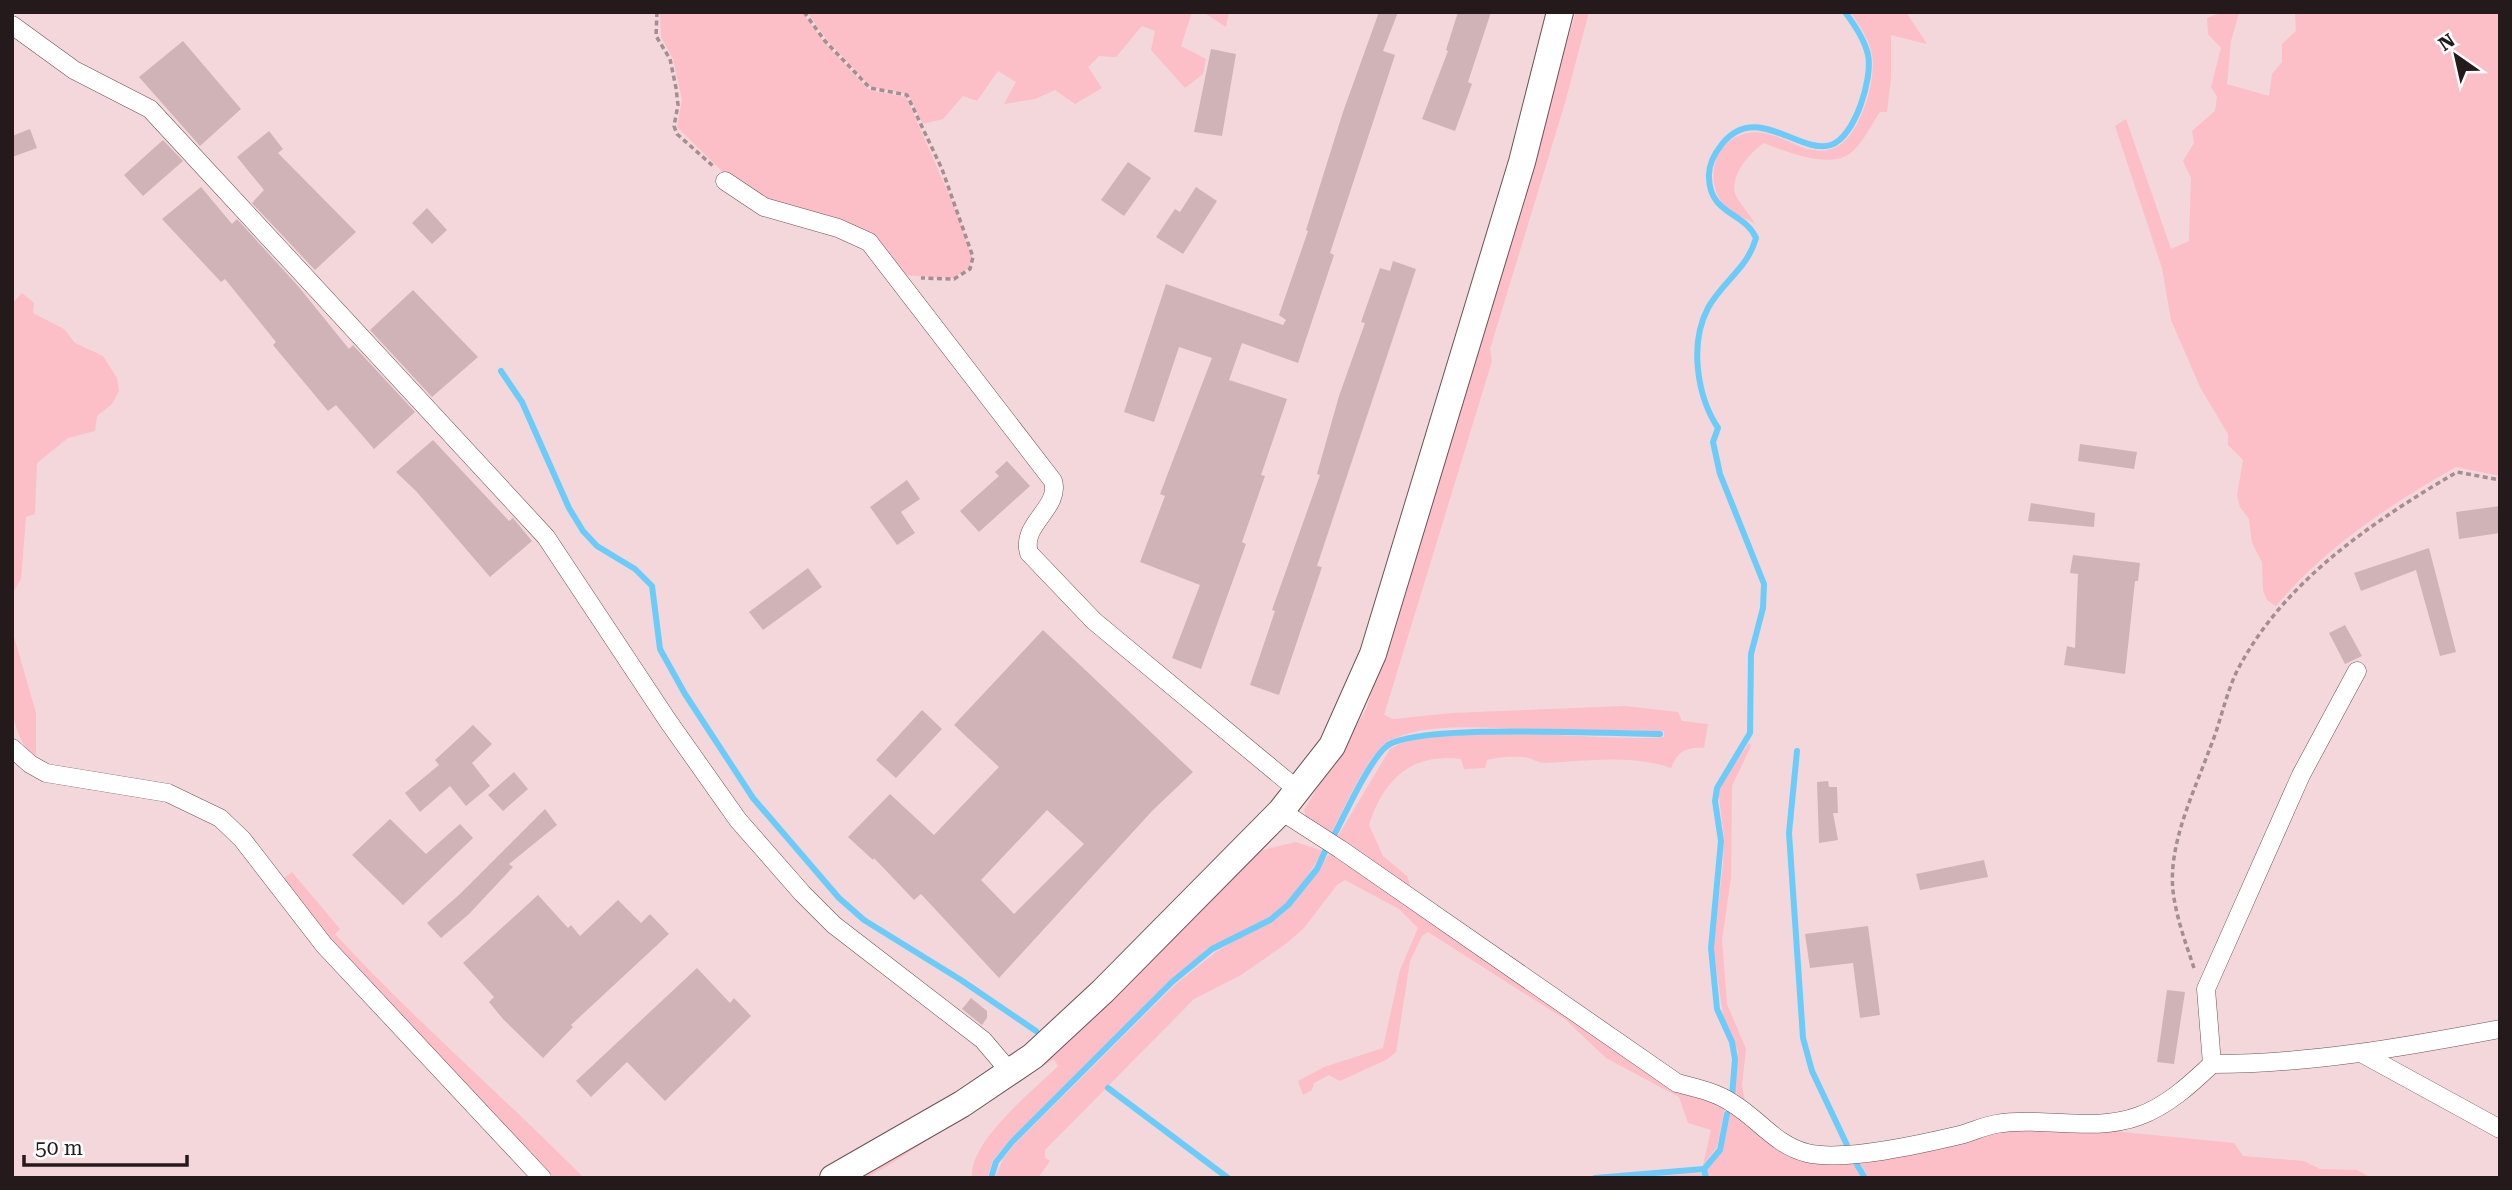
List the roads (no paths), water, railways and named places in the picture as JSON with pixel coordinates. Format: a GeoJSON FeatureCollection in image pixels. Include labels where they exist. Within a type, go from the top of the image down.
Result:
{"type":"FeatureCollection","features":[{"type":"Feature","properties":{"kind":"main road"},"geometry":{"type":"LineString","coordinates":[[833,1178],[1011,1073],[1103,991],[1280,811],[1299,791],[1343,726],[1373,654],[1522,162],[1560,12]]}},
{"type":"Feature","properties":{"kind":"street"},"geometry":{"type":"LineString","coordinates":[[12,25],[74,70],[150,109],[546,537],[738,820],[802,893],[834,925],[983,1040],[1011,1073]]}},
{"type":"Feature","properties":{"kind":"street"},"geometry":{"type":"LineString","coordinates":[[725,181],[764,207],[857,235],[869,242],[1053,481],[1055,488],[1052,497],[1029,533],[1029,553],[1094,621],[1299,791]]}},
{"type":"Feature","properties":{"kind":"street"},"geometry":{"type":"LineString","coordinates":[[2212,1063],[2206,989],[2301,775],[2357,671]]}},
{"type":"Feature","properties":{"kind":"street"},"geometry":{"type":"LineString","coordinates":[[12,748],[30,764],[46,772],[168,793],[220,818],[265,866],[324,945],[542,1178]]}},
{"type":"Feature","properties":{"kind":"street"},"geometry":{"type":"LineString","coordinates":[[1280,811],[1340,849],[1677,1083],[1733,1103],[1773,1137],[1807,1153],[1824,1155],[1908,1146],[1995,1124],[2035,1121],[2090,1125],[2140,1116],[2178,1094],[2212,1063],[2299,1061],[2363,1054],[2500,1028]]}},
{"type":"Feature","properties":{"kind":"street"},"geometry":{"type":"LineString","coordinates":[[2363,1054],[2500,1129]]}},
{"type":"Feature","properties":{"kind":"waterway"},"geometry":{"type":"LineString","coordinates":[[1732,1097],[1735,1059],[1732,1042],[1717,1009],[1711,948],[1721,841],[1715,801],[1717,788],[1750,733],[1751,654],[1763,608],[1764,584],[1720,474],[1713,442],[1718,428],[1705,401],[1697,353],[1702,322],[1708,308],[1747,258],[1756,238],[1751,229],[1715,199],[1709,174],[1712,160],[1722,144],[1735,132],[1749,127],[1763,128],[1819,146],[1831,145],[1848,131],[1865,91],[1869,65],[1864,44],[1845,12]]}},
{"type":"Feature","properties":{"kind":"waterway"},"geometry":{"type":"LineString","coordinates":[[501,371],[522,402],[569,508],[583,531],[597,546],[635,569],[652,586],[660,649],[685,694],[753,798],[839,898],[864,920],[961,980],[1036,1031]]}},
{"type":"Feature","properties":{"kind":"waterway"},"geometry":{"type":"LineString","coordinates":[[1332,839],[1372,763],[1387,746],[1406,739],[1436,734],[1516,731],[1660,734]]}},
{"type":"Feature","properties":{"kind":"waterway"},"geometry":{"type":"LineString","coordinates":[[1797,751],[1789,833],[1803,1038],[1812,1071],[1847,1145]]}},
{"type":"Feature","properties":{"kind":"waterway"},"geometry":{"type":"LineString","coordinates":[[991,1178],[996,1162],[1012,1142],[1172,982],[1212,949],[1270,920],[1288,905],[1317,869],[1327,847]]}},
{"type":"Feature","properties":{"kind":"waterway"},"geometry":{"type":"LineString","coordinates":[[1108,1088],[1228,1178]]}},
{"type":"Feature","properties":{"kind":"waterway"},"geometry":{"type":"LineString","coordinates":[[1706,1178],[1704,1169],[1720,1150],[1727,1114]]}},
{"type":"Feature","properties":{"kind":"waterway"},"geometry":{"type":"LineString","coordinates":[[1853,1158],[1865,1178]]}},
{"type":"Feature","properties":{"kind":"waterway"},"geometry":{"type":"LineString","coordinates":[[1595,1178],[1704,1169]]}}]}
